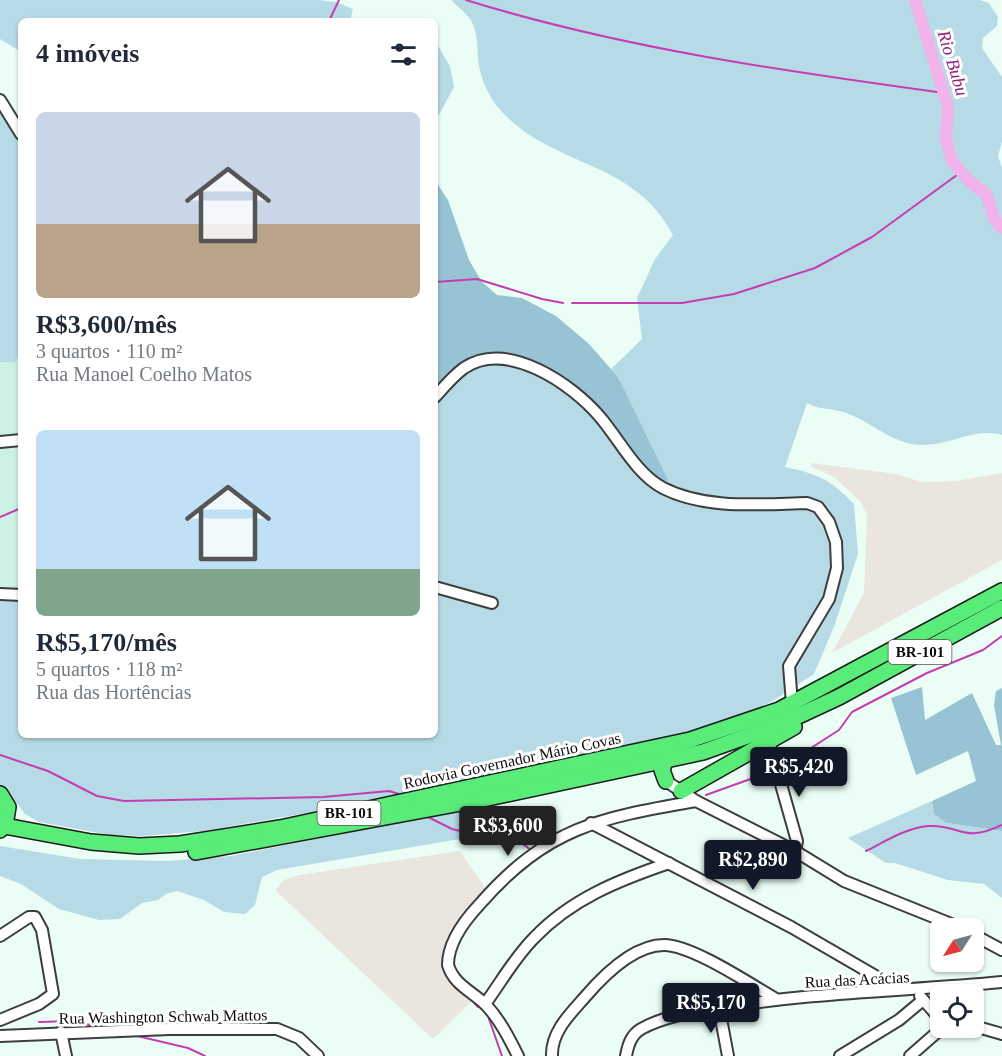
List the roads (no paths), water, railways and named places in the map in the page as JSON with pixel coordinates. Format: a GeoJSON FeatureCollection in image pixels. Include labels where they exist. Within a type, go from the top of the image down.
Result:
{"type":"FeatureCollection","features":[{"type":"Feature","properties":{"kind":"highway","name":"Rodovia Governador Mário Covas"},"geometry":{"type":"LineString","coordinates":[[1,829],[91,842],[139,846],[180,844],[280,828],[690,740],[763,716],[792,703],[1002,591]]}},
{"type":"Feature","properties":{"kind":"highway","name":"Rodovia Governador Mário Covas"},"geometry":{"type":"LineString","coordinates":[[1,829],[91,852],[184,854],[236,847],[662,763],[750,736],[839,697],[1002,608]]}},
{"type":"Feature","properties":{"kind":"highway"},"geometry":{"type":"LineString","coordinates":[[681,790],[823,711],[839,697]]}},
{"type":"Feature","properties":{"kind":"highway"},"geometry":{"type":"LineString","coordinates":[[666,781],[662,763],[674,749],[757,726],[763,716]]}},
{"type":"Feature","properties":{"kind":"highway"},"geometry":{"type":"LineString","coordinates":[[628,770],[666,781]]}},
{"type":"Feature","properties":{"kind":"highway"},"geometry":{"type":"LineString","coordinates":[[0,794],[8,807],[1,829]]}},
{"type":"Feature","properties":{"kind":"street"},"geometry":{"type":"LineString","coordinates":[[0,100],[18,129]]}},
{"type":"Feature","properties":{"kind":"street"},"geometry":{"type":"LineString","coordinates":[[438,394],[470,365],[495,358],[518,362],[556,380],[581,398],[645,474],[662,488],[720,503],[807,502],[818,507],[829,522],[836,542],[837,568],[829,599],[789,666],[792,703]]}},
{"type":"Feature","properties":{"kind":"street"},"geometry":{"type":"LineString","coordinates":[[0,442],[18,440]]}},
{"type":"Feature","properties":{"kind":"street"},"geometry":{"type":"LineString","coordinates":[[438,588],[492,603]]}},
{"type":"Feature","properties":{"kind":"street"},"geometry":{"type":"LineString","coordinates":[[0,594],[18,595]]}},
{"type":"Feature","properties":{"kind":"street"},"geometry":{"type":"LineString","coordinates":[[769,742],[797,841],[795,851]]}},
{"type":"Feature","properties":{"kind":"street"},"geometry":{"type":"LineString","coordinates":[[666,781],[696,801],[795,851],[844,881],[936,918]]}},
{"type":"Feature","properties":{"kind":"street"},"geometry":{"type":"LineString","coordinates":[[518,1056],[502,1024],[485,1004],[461,985],[450,972],[448,958],[454,942],[473,911],[510,873],[548,844],[591,823],[612,816],[696,801]]}},
{"type":"Feature","properties":{"kind":"street"},"geometry":{"type":"LineString","coordinates":[[591,823],[791,927],[899,990]]}},
{"type":"Feature","properties":{"kind":"street"},"geometry":{"type":"LineString","coordinates":[[485,1004],[525,947],[544,928],[602,888],[669,863]]}},
{"type":"Feature","properties":{"kind":"street"},"geometry":{"type":"LineString","coordinates":[[0,936],[29,917],[35,917],[40,923],[53,994],[39,1004],[0,1020]]}},
{"type":"Feature","properties":{"kind":"street"},"geometry":{"type":"LineString","coordinates":[[984,940],[1002,950]]}},
{"type":"Feature","properties":{"kind":"street"},"geometry":{"type":"LineString","coordinates":[[552,1056],[555,1035],[593,987],[628,959],[652,947],[672,946],[696,955],[776,999]]}},
{"type":"Feature","properties":{"kind":"street","name":"Rua das Acácias"},"geometry":{"type":"LineString","coordinates":[[626,1056],[631,1038],[639,1030],[658,1021],[719,1008],[776,999],[899,990],[920,995],[1002,982]]}},
{"type":"Feature","properties":{"kind":"street"},"geometry":{"type":"LineString","coordinates":[[840,1056],[899,1020],[920,995],[930,1006]]}},
{"type":"Feature","properties":{"kind":"street"},"geometry":{"type":"LineString","coordinates":[[719,1008],[728,1056]]}},
{"type":"Feature","properties":{"kind":"street","name":"Rua Washington Schwab Mattos"},"geometry":{"type":"LineString","coordinates":[[0,1036],[62,1032],[276,1029],[299,1038],[318,1056]]}},
{"type":"Feature","properties":{"kind":"street"},"geometry":{"type":"LineString","coordinates":[[984,1029],[1002,1034]]}},
{"type":"Feature","properties":{"kind":"street"},"geometry":{"type":"LineString","coordinates":[[62,1032],[66,1056]]}},
{"type":"Feature","properties":{"kind":"street"},"geometry":{"type":"LineString","coordinates":[[910,1056],[931,1038]]}},
{"type":"Feature","properties":{"kind":"waterway"},"geometry":{"type":"LineString","coordinates":[[330,18],[339,0]]}},
{"type":"Feature","properties":{"kind":"waterway"},"geometry":{"type":"LineString","coordinates":[[466,0],[524,17],[643,45],[763,67],[944,93]]}},
{"type":"Feature","properties":{"kind":"waterway","name":"Rio Bubu"},"geometry":{"type":"LineString","coordinates":[[915,0],[948,107],[946,139],[952,161],[968,180],[986,194],[995,220],[1002,228]]}},
{"type":"Feature","properties":{"kind":"waterway"},"geometry":{"type":"LineString","coordinates":[[572,303],[682,303],[734,294],[815,268],[872,237],[961,172]]}},
{"type":"Feature","properties":{"kind":"waterway"},"geometry":{"type":"LineString","coordinates":[[438,282],[477,279],[563,303]]}},
{"type":"Feature","properties":{"kind":"waterway"},"geometry":{"type":"LineString","coordinates":[[0,517],[18,509]]}},
{"type":"Feature","properties":{"kind":"waterway"},"geometry":{"type":"LineString","coordinates":[[783,766],[839,730],[852,712],[927,673],[983,650],[1002,636]]}},
{"type":"Feature","properties":{"kind":"waterway"},"geometry":{"type":"LineString","coordinates":[[0,755],[48,771],[97,796],[124,801],[323,797],[389,791],[399,794]]}},
{"type":"Feature","properties":{"kind":"waterway"},"geometry":{"type":"LineString","coordinates":[[706,795],[770,772]]}},
{"type":"Feature","properties":{"kind":"waterway"},"geometry":{"type":"LineString","coordinates":[[582,823],[613,813]]}},
{"type":"Feature","properties":{"kind":"waterway"},"geometry":{"type":"LineString","coordinates":[[428,817],[452,829],[481,836]]}},
{"type":"Feature","properties":{"kind":"waterway"},"geometry":{"type":"LineString","coordinates":[[866,851],[920,827],[939,826],[962,832],[978,833],[1002,825]]}},
{"type":"Feature","properties":{"kind":"waterway"},"geometry":{"type":"LineString","coordinates":[[523,844],[532,851]]}},
{"type":"Feature","properties":{"kind":"waterway"},"geometry":{"type":"LineString","coordinates":[[468,996],[478,1007]]}},
{"type":"Feature","properties":{"kind":"waterway"},"geometry":{"type":"LineString","coordinates":[[489,1019],[502,1056]]}},
{"type":"Feature","properties":{"kind":"waterway"},"geometry":{"type":"LineString","coordinates":[[39,1022],[74,1021],[98,1027]]}},
{"type":"Feature","properties":{"kind":"waterway"},"geometry":{"type":"LineString","coordinates":[[133,1035],[188,1048],[205,1056]]}}]}
